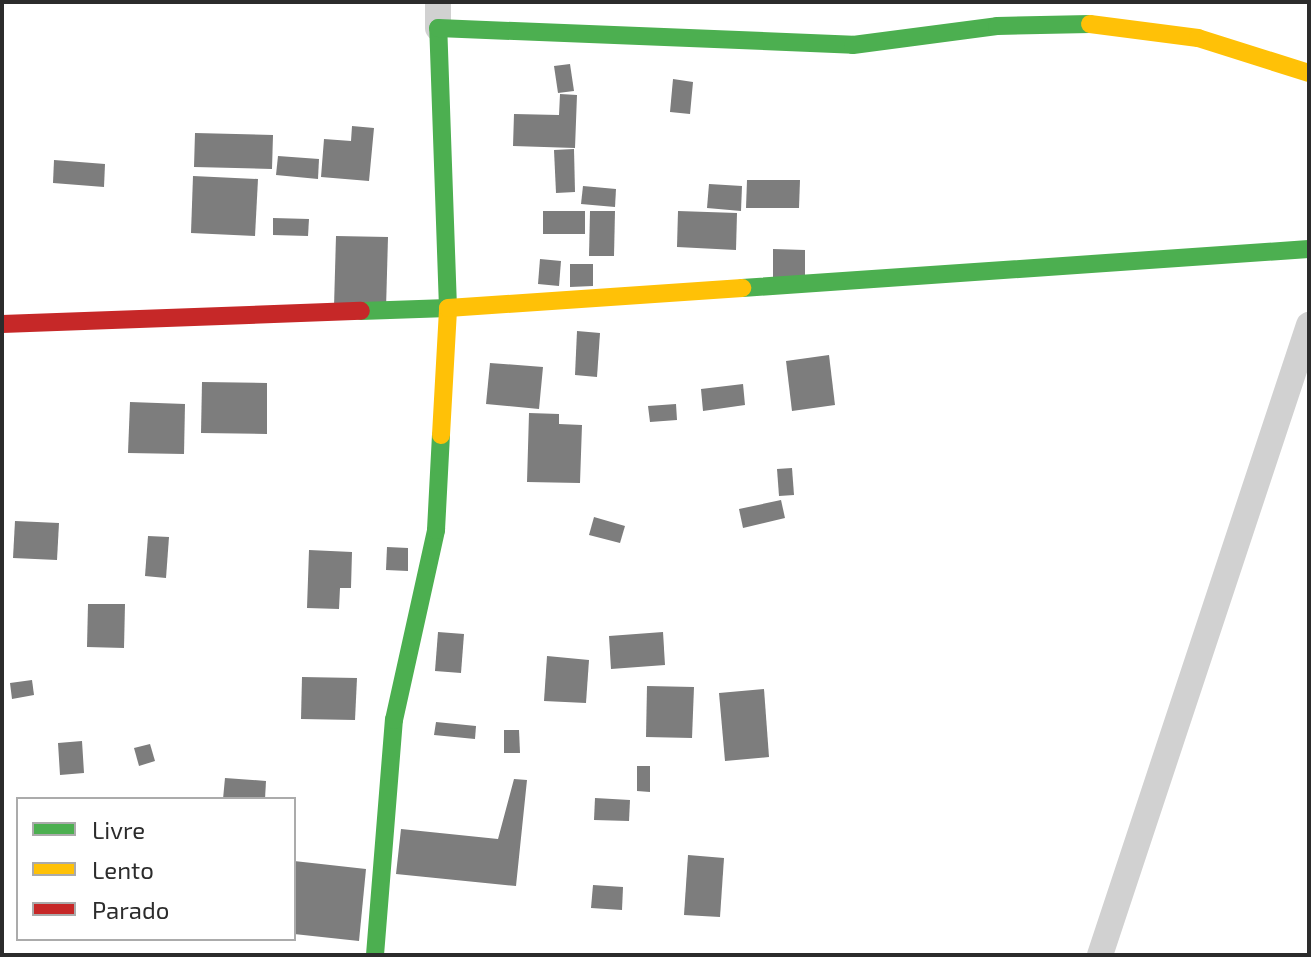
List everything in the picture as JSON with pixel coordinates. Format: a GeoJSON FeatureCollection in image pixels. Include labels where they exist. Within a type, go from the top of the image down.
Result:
{"type":"FeatureCollection","features":[{"type":"Feature","properties":{"kind":"street"},"geometry":{"type":"LineString","coordinates":[[375,955],[394,720],[436,530],[448,308],[438,15],[853,45],[997,26],[1119,23],[1198,38],[1309,73]]}},
{"type":"Feature","properties":{"kind":"street"},"geometry":{"type":"LineString","coordinates":[[2,324],[448,308],[1309,249]]}},
{"type":"Feature","properties":{"kind":"street"},"geometry":{"type":"LineString","coordinates":[[1100,955],[1309,325]]}},
{"type":"Feature","properties":{"kind":"building"},"geometry":{"type":"Polygon","coordinates":[[[570,64],[574,91],[558,93],[554,66],[570,64]]]}},
{"type":"Feature","properties":{"kind":"building"},"geometry":{"type":"Polygon","coordinates":[[[673,79],[693,82],[690,114],[670,112],[673,79]]]}},
{"type":"Feature","properties":{"kind":"building"},"geometry":{"type":"Polygon","coordinates":[[[560,94],[577,95],[575,148],[513,146],[514,114],[559,115],[560,94]]]}},
{"type":"Feature","properties":{"kind":"building"},"geometry":{"type":"Polygon","coordinates":[[[352,126],[374,128],[369,181],[321,177],[324,139],[351,141],[352,126]]]}},
{"type":"Feature","properties":{"kind":"building"},"geometry":{"type":"Polygon","coordinates":[[[195,133],[273,135],[272,169],[194,167],[195,133]]]}},
{"type":"Feature","properties":{"kind":"building"},"geometry":{"type":"Polygon","coordinates":[[[574,149],[575,192],[556,193],[554,150],[574,149]]]}},
{"type":"Feature","properties":{"kind":"building"},"geometry":{"type":"Polygon","coordinates":[[[278,156],[319,159],[318,179],[276,175],[278,156]]]}},
{"type":"Feature","properties":{"kind":"building"},"geometry":{"type":"Polygon","coordinates":[[[54,160],[105,164],[104,187],[53,183],[54,160]]]}},
{"type":"Feature","properties":{"kind":"building"},"geometry":{"type":"Polygon","coordinates":[[[193,176],[258,179],[255,236],[191,233],[193,176]]]}},
{"type":"Feature","properties":{"kind":"building"},"geometry":{"type":"Polygon","coordinates":[[[747,180],[800,180],[799,208],[746,208],[747,180]]]}},
{"type":"Feature","properties":{"kind":"building"},"geometry":{"type":"Polygon","coordinates":[[[709,184],[742,186],[741,211],[707,208],[709,184]]]}},
{"type":"Feature","properties":{"kind":"building"},"geometry":{"type":"Polygon","coordinates":[[[583,186],[616,189],[615,207],[581,204],[583,186]]]}},
{"type":"Feature","properties":{"kind":"building"},"geometry":{"type":"Polygon","coordinates":[[[543,211],[585,211],[585,234],[543,234],[543,211]]]}},
{"type":"Feature","properties":{"kind":"building"},"geometry":{"type":"Polygon","coordinates":[[[590,211],[615,211],[614,256],[589,256],[590,211]]]}},
{"type":"Feature","properties":{"kind":"building"},"geometry":{"type":"Polygon","coordinates":[[[678,211],[737,213],[736,250],[677,247],[678,211]]]}},
{"type":"Feature","properties":{"kind":"building"},"geometry":{"type":"Polygon","coordinates":[[[273,218],[309,219],[308,236],[273,235],[273,218]]]}},
{"type":"Feature","properties":{"kind":"building"},"geometry":{"type":"Polygon","coordinates":[[[336,236],[388,237],[386,309],[334,307],[336,236]]]}},
{"type":"Feature","properties":{"kind":"building"},"geometry":{"type":"Polygon","coordinates":[[[773,249],[805,250],[805,279],[773,279],[773,249]]]}},
{"type":"Feature","properties":{"kind":"building"},"geometry":{"type":"Polygon","coordinates":[[[540,259],[561,261],[559,286],[538,284],[540,259]]]}},
{"type":"Feature","properties":{"kind":"building"},"geometry":{"type":"Polygon","coordinates":[[[570,264],[593,264],[593,286],[570,287],[570,264]]]}},
{"type":"Feature","properties":{"kind":"building"},"geometry":{"type":"Polygon","coordinates":[[[577,331],[600,333],[597,377],[575,375],[577,331]]]}},
{"type":"Feature","properties":{"kind":"building"},"geometry":{"type":"Polygon","coordinates":[[[829,355],[835,405],[792,411],[786,361],[829,355]]]}},
{"type":"Feature","properties":{"kind":"building"},"geometry":{"type":"Polygon","coordinates":[[[490,363],[543,367],[539,409],[486,404],[490,363]]]}},
{"type":"Feature","properties":{"kind":"building"},"geometry":{"type":"Polygon","coordinates":[[[202,382],[267,383],[267,434],[201,433],[202,382]]]}},
{"type":"Feature","properties":{"kind":"building"},"geometry":{"type":"Polygon","coordinates":[[[743,384],[745,405],[703,411],[701,389],[743,384]]]}},
{"type":"Feature","properties":{"kind":"building"},"geometry":{"type":"Polygon","coordinates":[[[130,402],[185,404],[184,454],[128,453],[130,402]]]}},
{"type":"Feature","properties":{"kind":"building"},"geometry":{"type":"Polygon","coordinates":[[[676,404],[677,420],[650,422],[648,406],[676,404]]]}},
{"type":"Feature","properties":{"kind":"building"},"geometry":{"type":"Polygon","coordinates":[[[529,413],[559,414],[559,424],[582,425],[580,483],[527,482],[529,413]]]}},
{"type":"Feature","properties":{"kind":"building"},"geometry":{"type":"Polygon","coordinates":[[[792,468],[794,495],[779,496],[777,469],[792,468]]]}},
{"type":"Feature","properties":{"kind":"building"},"geometry":{"type":"Polygon","coordinates":[[[781,500],[785,518],[743,528],[739,509],[781,500]]]}},
{"type":"Feature","properties":{"kind":"building"},"geometry":{"type":"Polygon","coordinates":[[[594,517],[625,526],[620,543],[589,535],[594,517]]]}},
{"type":"Feature","properties":{"kind":"building"},"geometry":{"type":"Polygon","coordinates":[[[15,521],[59,523],[57,560],[13,558],[15,521]]]}},
{"type":"Feature","properties":{"kind":"building"},"geometry":{"type":"Polygon","coordinates":[[[148,536],[169,537],[166,578],[145,576],[148,536]]]}},
{"type":"Feature","properties":{"kind":"building"},"geometry":{"type":"Polygon","coordinates":[[[387,547],[408,548],[408,571],[386,570],[387,547]]]}},
{"type":"Feature","properties":{"kind":"building"},"geometry":{"type":"Polygon","coordinates":[[[309,550],[352,552],[351,588],[340,588],[339,609],[307,608],[309,550]]]}},
{"type":"Feature","properties":{"kind":"building"},"geometry":{"type":"Polygon","coordinates":[[[88,604],[125,604],[124,648],[87,647],[88,604]]]}},
{"type":"Feature","properties":{"kind":"building"},"geometry":{"type":"Polygon","coordinates":[[[438,632],[464,634],[461,673],[435,671],[438,632]]]}},
{"type":"Feature","properties":{"kind":"building"},"geometry":{"type":"Polygon","coordinates":[[[663,632],[665,665],[611,669],[609,636],[663,632]]]}},
{"type":"Feature","properties":{"kind":"building"},"geometry":{"type":"Polygon","coordinates":[[[547,656],[589,660],[586,703],[544,701],[547,656]]]}},
{"type":"Feature","properties":{"kind":"building"},"geometry":{"type":"Polygon","coordinates":[[[302,677],[357,678],[355,720],[301,719],[302,677]]]}},
{"type":"Feature","properties":{"kind":"building"},"geometry":{"type":"Polygon","coordinates":[[[32,680],[34,695],[12,699],[10,683],[32,680]]]}},
{"type":"Feature","properties":{"kind":"building"},"geometry":{"type":"Polygon","coordinates":[[[647,686],[694,687],[692,738],[646,737],[647,686]]]}},
{"type":"Feature","properties":{"kind":"building"},"geometry":{"type":"Polygon","coordinates":[[[764,689],[769,757],[725,761],[719,693],[764,689]]]}},
{"type":"Feature","properties":{"kind":"building"},"geometry":{"type":"Polygon","coordinates":[[[436,722],[476,726],[475,739],[434,735],[436,722]]]}},
{"type":"Feature","properties":{"kind":"building"},"geometry":{"type":"Polygon","coordinates":[[[504,730],[519,730],[520,753],[504,753],[504,730]]]}},
{"type":"Feature","properties":{"kind":"building"},"geometry":{"type":"Polygon","coordinates":[[[82,741],[84,773],[60,775],[58,743],[82,741]]]}},
{"type":"Feature","properties":{"kind":"building"},"geometry":{"type":"Polygon","coordinates":[[[150,744],[155,761],[139,766],[134,748],[150,744]]]}},
{"type":"Feature","properties":{"kind":"building"},"geometry":{"type":"Polygon","coordinates":[[[637,766],[650,766],[650,792],[637,791],[637,766]]]}},
{"type":"Feature","properties":{"kind":"building"},"geometry":{"type":"Polygon","coordinates":[[[225,778],[266,781],[265,797],[223,797],[225,778]]]}},
{"type":"Feature","properties":{"kind":"building"},"geometry":{"type":"Polygon","coordinates":[[[514,779],[527,780],[516,886],[396,874],[401,829],[498,839],[514,779]]]}},
{"type":"Feature","properties":{"kind":"building"},"geometry":{"type":"Polygon","coordinates":[[[595,798],[630,800],[629,821],[594,820],[595,798]]]}},
{"type":"Feature","properties":{"kind":"building"},"geometry":{"type":"Polygon","coordinates":[[[688,855],[724,858],[720,917],[684,915],[688,855]]]}},
{"type":"Feature","properties":{"kind":"building"},"geometry":{"type":"Polygon","coordinates":[[[296,861],[366,869],[359,941],[296,934],[296,861]]]}},
{"type":"Feature","properties":{"kind":"building"},"geometry":{"type":"Polygon","coordinates":[[[593,885],[623,887],[622,910],[591,908],[593,885]]]}},
{"type":"Feature","properties":{"kind":"traffic: fast"},"geometry":{"type":"LineString","coordinates":[[361,311],[448,308],[438,28],[853,45],[997,26],[1090,24]]}},
{"type":"Feature","properties":{"kind":"traffic: fast"},"geometry":{"type":"LineString","coordinates":[[742,288],[1309,249]]}},
{"type":"Feature","properties":{"kind":"traffic: fast"},"geometry":{"type":"LineString","coordinates":[[375,955],[394,720],[436,530],[441,435]]}},
{"type":"Feature","properties":{"kind":"traffic: slow"},"geometry":{"type":"LineString","coordinates":[[1090,24],[1198,38],[1309,73]]}},
{"type":"Feature","properties":{"kind":"traffic: slow"},"geometry":{"type":"LineString","coordinates":[[441,435],[448,308],[742,288]]}},
{"type":"Feature","properties":{"kind":"traffic: jam"},"geometry":{"type":"LineString","coordinates":[[2,324],[361,311]]}}]}
